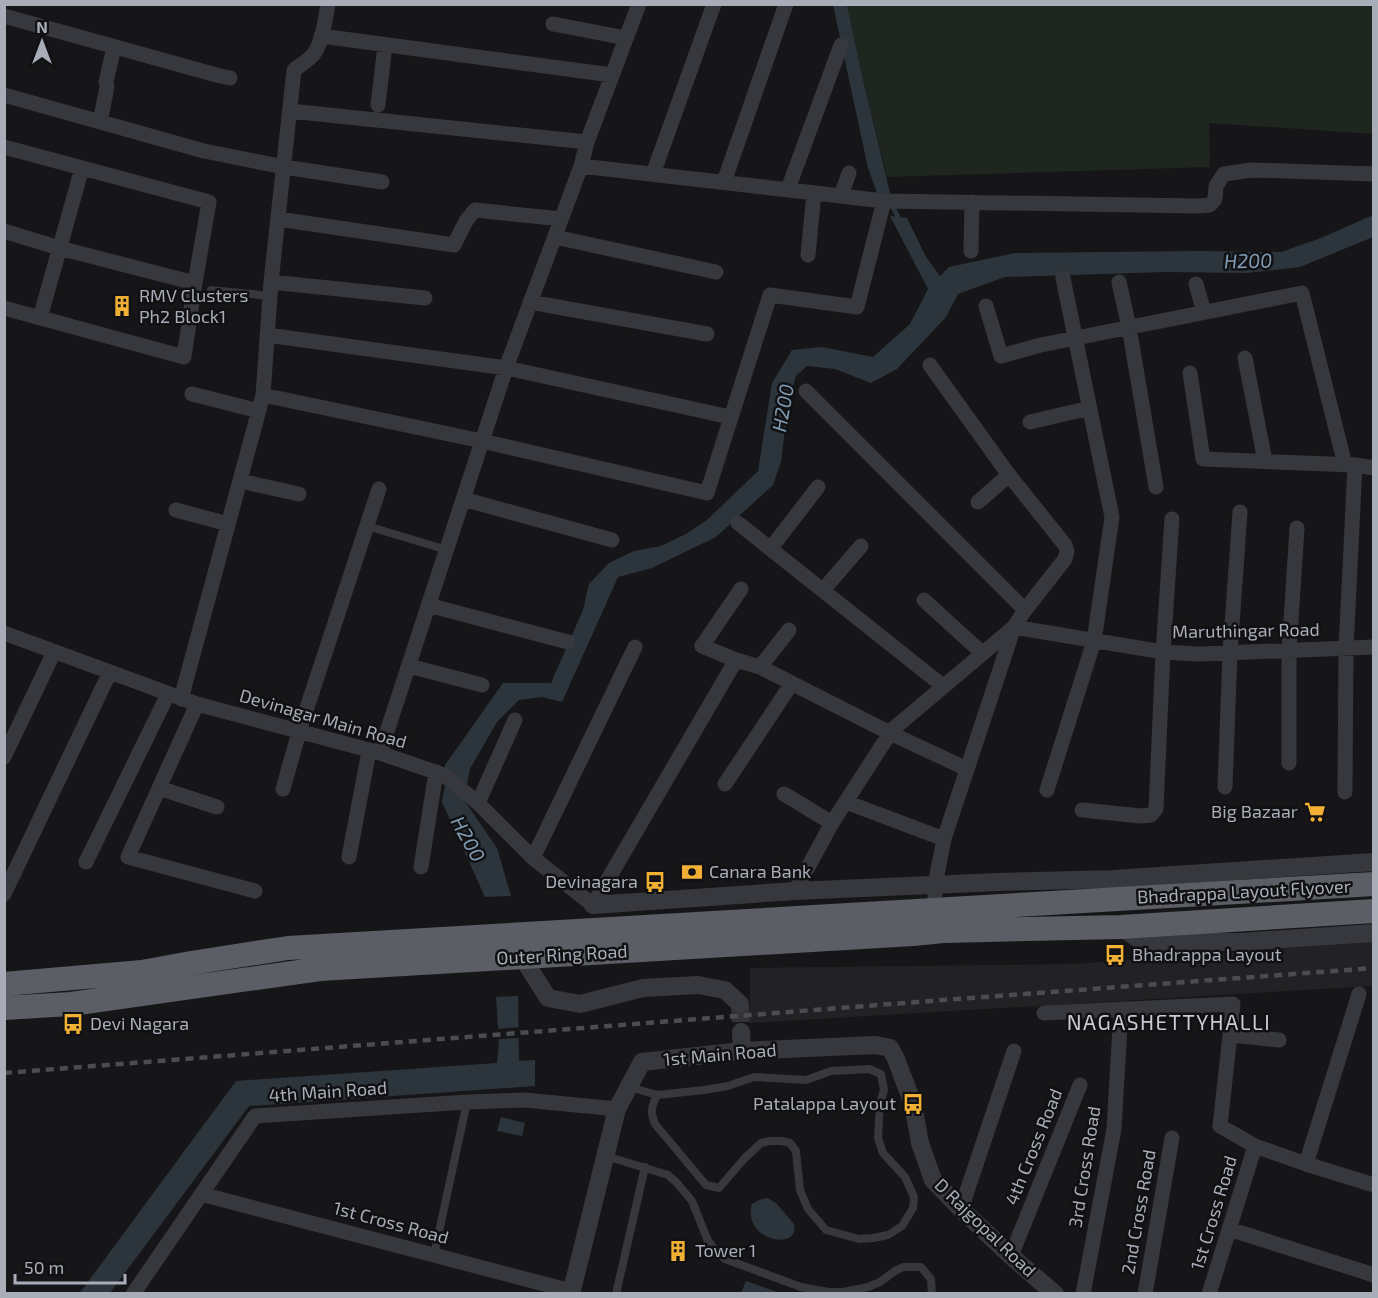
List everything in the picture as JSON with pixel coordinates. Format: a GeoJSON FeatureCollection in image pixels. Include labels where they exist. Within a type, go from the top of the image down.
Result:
{"type":"FeatureCollection","features":[{"type":"Feature","properties":{"kind":"highway","name":"Bhadrappa Layout Flyover"},"geometry":{"type":"LineString","coordinates":[[1114,889],[1374,884]]}},
{"type":"Feature","properties":{"kind":"highway","name":"Outer Ring Road"},"geometry":{"type":"LineString","coordinates":[[4,984],[142,972],[288,948],[935,910],[1114,889]]}},
{"type":"Feature","properties":{"kind":"highway","name":"Bhadrappa Layout Flyover"},"geometry":{"type":"LineString","coordinates":[[1121,927],[1374,911]]}},
{"type":"Feature","properties":{"kind":"highway","name":"Outer Ring Road"},"geometry":{"type":"LineString","coordinates":[[4,1008],[71,1004],[320,969],[943,931],[1121,927]]}},
{"type":"Feature","properties":{"kind":"street"},"geometry":{"type":"LineString","coordinates":[[86,862],[175,696],[228,524],[263,395],[271,289],[294,70],[315,53],[328,4]]}},
{"type":"Feature","properties":{"kind":"street"},"geometry":{"type":"LineString","coordinates":[[349,857],[374,752],[409,666],[506,368],[639,4]]}},
{"type":"Feature","properties":{"kind":"street"},"geometry":{"type":"LineString","coordinates":[[653,174],[714,4]]}},
{"type":"Feature","properties":{"kind":"street"},"geometry":{"type":"LineString","coordinates":[[724,182],[786,4]]}},
{"type":"Feature","properties":{"kind":"street"},"geometry":{"type":"LineString","coordinates":[[4,16],[230,78]]}},
{"type":"Feature","properties":{"kind":"street"},"geometry":{"type":"LineString","coordinates":[[552,24],[626,38]]}},
{"type":"Feature","properties":{"kind":"street"},"geometry":{"type":"LineString","coordinates":[[321,36],[612,75]]}},
{"type":"Feature","properties":{"kind":"street"},"geometry":{"type":"LineString","coordinates":[[378,105],[385,45]]}},
{"type":"Feature","properties":{"kind":"street"},"geometry":{"type":"LineString","coordinates":[[788,189],[841,45]]}},
{"type":"Feature","properties":{"kind":"street"},"geometry":{"type":"LineString","coordinates":[[99,122],[114,47]]}},
{"type":"Feature","properties":{"kind":"street"},"geometry":{"type":"LineString","coordinates":[[4,96],[204,151],[284,167],[382,182]]}},
{"type":"Feature","properties":{"kind":"street"},"geometry":{"type":"LineString","coordinates":[[290,111],[587,142]]}},
{"type":"Feature","properties":{"kind":"street"},"geometry":{"type":"LineString","coordinates":[[4,147],[210,202],[184,357],[4,308]]}},
{"type":"Feature","properties":{"kind":"street"},"geometry":{"type":"LineString","coordinates":[[581,166],[884,201],[1198,206],[1210,205],[1215,200],[1216,186],[1224,174],[1252,170],[1374,174]]}},
{"type":"Feature","properties":{"kind":"street"},"geometry":{"type":"LineString","coordinates":[[40,318],[82,168]]}},
{"type":"Feature","properties":{"kind":"street"},"geometry":{"type":"LineString","coordinates":[[841,196],[849,173]]}},
{"type":"Feature","properties":{"kind":"street"},"geometry":{"type":"LineString","coordinates":[[808,255],[814,193]]}},
{"type":"Feature","properties":{"kind":"street"},"geometry":{"type":"LineString","coordinates":[[263,395],[482,441],[707,493],[770,295],[857,307],[884,201]]}},
{"type":"Feature","properties":{"kind":"street"},"geometry":{"type":"LineString","coordinates":[[971,251],[972,202]]}},
{"type":"Feature","properties":{"kind":"street"},"geometry":{"type":"LineString","coordinates":[[278,219],[454,245],[466,221],[475,210],[561,219]]}},
{"type":"Feature","properties":{"kind":"street"},"geometry":{"type":"LineString","coordinates":[[4,231],[59,248],[195,283]]}},
{"type":"Feature","properties":{"kind":"street"},"geometry":{"type":"LineString","coordinates":[[555,237],[716,272]]}},
{"type":"Feature","properties":{"kind":"street"},"geometry":{"type":"LineString","coordinates":[[1047,790],[1094,641],[1112,517],[1063,278]]}},
{"type":"Feature","properties":{"kind":"street"},"geometry":{"type":"LineString","coordinates":[[1119,282],[1129,327],[1156,487]]}},
{"type":"Feature","properties":{"kind":"street"},"geometry":{"type":"LineString","coordinates":[[1196,284],[1204,312]]}},
{"type":"Feature","properties":{"kind":"street"},"geometry":{"type":"LineString","coordinates":[[271,289],[425,298]]}},
{"type":"Feature","properties":{"kind":"street"},"geometry":{"type":"LineString","coordinates":[[986,306],[1001,356],[1041,345],[1302,293],[1350,465],[1345,792]]}},
{"type":"Feature","properties":{"kind":"street"},"geometry":{"type":"LineString","coordinates":[[530,302],[706,334]]}},
{"type":"Feature","properties":{"kind":"street"},"geometry":{"type":"LineString","coordinates":[[267,335],[506,368],[730,417]]}},
{"type":"Feature","properties":{"kind":"street"},"geometry":{"type":"LineString","coordinates":[[1245,358],[1265,461]]}},
{"type":"Feature","properties":{"kind":"street"},"geometry":{"type":"LineString","coordinates":[[930,364],[1009,475],[1065,545],[1067,551],[1065,559],[1025,609],[1014,627],[944,839],[935,885],[935,910]]}},
{"type":"Feature","properties":{"kind":"street"},"geometry":{"type":"LineString","coordinates":[[1190,373],[1203,459],[1374,468]]}},
{"type":"Feature","properties":{"kind":"street"},"geometry":{"type":"LineString","coordinates":[[807,392],[1025,609]]}},
{"type":"Feature","properties":{"kind":"street"},"geometry":{"type":"LineString","coordinates":[[192,394],[259,411]]}},
{"type":"Feature","properties":{"kind":"street"},"geometry":{"type":"LineString","coordinates":[[1030,422],[1090,408]]}},
{"type":"Feature","properties":{"kind":"street"},"geometry":{"type":"LineString","coordinates":[[978,502],[1009,475]]}},
{"type":"Feature","properties":{"kind":"street"},"geometry":{"type":"LineString","coordinates":[[240,481],[299,494]]}},
{"type":"Feature","properties":{"kind":"street"},"geometry":{"type":"LineString","coordinates":[[771,548],[818,487]]}},
{"type":"Feature","properties":{"kind":"street"},"geometry":{"type":"LineString","coordinates":[[283,789],[299,732],[379,489]]}},
{"type":"Feature","properties":{"kind":"street"},"geometry":{"type":"LineString","coordinates":[[463,499],[612,540]]}},
{"type":"Feature","properties":{"kind":"street"},"geometry":{"type":"LineString","coordinates":[[176,510],[228,524]]}},
{"type":"Feature","properties":{"kind":"street"},"geometry":{"type":"LineString","coordinates":[[1225,788],[1230,653],[1240,512]]}},
{"type":"Feature","properties":{"kind":"street"},"geometry":{"type":"LineString","coordinates":[[1082,810],[1141,816],[1151,815],[1156,809],[1172,519]]}},
{"type":"Feature","properties":{"kind":"street"},"geometry":{"type":"LineString","coordinates":[[738,523],[943,686]]}},
{"type":"Feature","properties":{"kind":"street"},"geometry":{"type":"LineString","coordinates":[[1289,763],[1289,651],[1297,528]]}},
{"type":"Feature","properties":{"kind":"street"},"geometry":{"type":"LineString","coordinates":[[823,590],[861,546]]}},
{"type":"Feature","properties":{"kind":"street"},"geometry":{"type":"LineString","coordinates":[[741,589],[702,646],[760,667],[967,769]]}},
{"type":"Feature","properties":{"kind":"street"},"geometry":{"type":"LineString","coordinates":[[924,600],[982,653]]}},
{"type":"Feature","properties":{"kind":"street"},"geometry":{"type":"LineString","coordinates":[[429,605],[568,642]]}},
{"type":"Feature","properties":{"kind":"street"},"geometry":{"type":"LineString","coordinates":[[795,891],[832,823],[890,733],[1014,627]]}},
{"type":"Feature","properties":{"kind":"street","name":"Maruthingar Road"},"geometry":{"type":"LineString","coordinates":[[1014,627],[1163,652],[1199,654],[1374,647]]}},
{"type":"Feature","properties":{"kind":"street"},"geometry":{"type":"LineString","coordinates":[[760,667],[789,630]]}},
{"type":"Feature","properties":{"kind":"street","name":"Devinagar Main Road"},"geometry":{"type":"LineString","coordinates":[[4,633],[197,704],[374,752],[440,774],[474,799],[533,858],[593,906]]}},
{"type":"Feature","properties":{"kind":"street"},"geometry":{"type":"LineString","coordinates":[[533,858],[635,647]]}},
{"type":"Feature","properties":{"kind":"street"},"geometry":{"type":"LineString","coordinates":[[4,757],[54,651]]}},
{"type":"Feature","properties":{"kind":"street"},"geometry":{"type":"LineString","coordinates":[[593,906],[736,660]]}},
{"type":"Feature","properties":{"kind":"street"},"geometry":{"type":"LineString","coordinates":[[409,666],[482,685]]}},
{"type":"Feature","properties":{"kind":"street"},"geometry":{"type":"LineString","coordinates":[[4,894],[110,672]]}},
{"type":"Feature","properties":{"kind":"street"},"geometry":{"type":"LineString","coordinates":[[725,784],[792,683]]}},
{"type":"Feature","properties":{"kind":"street"},"geometry":{"type":"LineString","coordinates":[[197,704],[128,857],[255,891]]}},
{"type":"Feature","properties":{"kind":"street"},"geometry":{"type":"LineString","coordinates":[[474,799],[515,720]]}},
{"type":"Feature","properties":{"kind":"street"},"geometry":{"type":"LineString","coordinates":[[421,867],[440,774]]}},
{"type":"Feature","properties":{"kind":"street"},"geometry":{"type":"LineString","coordinates":[[159,788],[217,807]]}},
{"type":"Feature","properties":{"kind":"street"},"geometry":{"type":"LineString","coordinates":[[784,794],[832,823]]}},
{"type":"Feature","properties":{"kind":"street"},"geometry":{"type":"LineString","coordinates":[[846,802],[944,839]]}},
{"type":"Feature","properties":{"kind":"street"},"geometry":{"type":"LineString","coordinates":[[593,906],[795,891],[935,885],[1114,889],[1374,862]]}},
{"type":"Feature","properties":{"kind":"street"},"geometry":{"type":"LineString","coordinates":[[1121,927],[1143,942],[1240,942],[1374,933]]}},
{"type":"Feature","properties":{"kind":"street"},"geometry":{"type":"LineString","coordinates":[[522,957],[548,998],[580,1004],[643,988],[698,985],[725,990],[740,1004]]}},
{"type":"Feature","properties":{"kind":"street"},"geometry":{"type":"LineString","coordinates":[[1306,1164],[1359,994]]}},
{"type":"Feature","properties":{"kind":"street"},"geometry":{"type":"LineString","coordinates":[[1044,1012],[1233,1004],[1230,1035],[1279,1040]]}},
{"type":"Feature","properties":{"kind":"street","name":"3rd Cross Road"},"geometry":{"type":"LineString","coordinates":[[1083,1293],[1114,1129],[1121,1009]]}},
{"type":"Feature","properties":{"kind":"street"},"geometry":{"type":"LineString","coordinates":[[741,1032],[742,1051]]}},
{"type":"Feature","properties":{"kind":"street","name":"1st Cross Road"},"geometry":{"type":"LineString","coordinates":[[1209,1293],[1255,1146],[1220,1126],[1230,1035]]}},
{"type":"Feature","properties":{"kind":"street","name":"1st Main Road"},"geometry":{"type":"LineString","coordinates":[[571,1292],[617,1109],[642,1062],[742,1051],[876,1045],[890,1048],[913,1104],[916,1121]]}},
{"type":"Feature","properties":{"kind":"street"},"geometry":{"type":"LineString","coordinates":[[960,1209],[1014,1051]]}},
{"type":"Feature","properties":{"kind":"street","name":"4th Cross Road"},"geometry":{"type":"LineString","coordinates":[[1011,1256],[1080,1085]]}},
{"type":"Feature","properties":{"kind":"street","name":"4th Main Road"},"geometry":{"type":"LineString","coordinates":[[136,1293],[255,1116],[525,1100],[617,1109]]}},
{"type":"Feature","properties":{"kind":"street","name":"D Rajgopal Road"},"geometry":{"type":"LineString","coordinates":[[916,1121],[920,1143],[933,1180],[960,1209],[1053,1293]]}},
{"type":"Feature","properties":{"kind":"street","name":"2nd Cross Road"},"geometry":{"type":"LineString","coordinates":[[1145,1293],[1172,1138]]}},
{"type":"Feature","properties":{"kind":"street"},"geometry":{"type":"LineString","coordinates":[[1255,1146],[1374,1185]]}},
{"type":"Feature","properties":{"kind":"street","name":"1st Cross Road"},"geometry":{"type":"LineString","coordinates":[[201,1194],[571,1292]]}},
{"type":"Feature","properties":{"kind":"street"},"geometry":{"type":"LineString","coordinates":[[1229,1229],[1374,1275]]}},
{"type":"Feature","properties":{"kind":"lane"},"geometry":{"type":"LineString","coordinates":[[211,291],[271,289]]}},
{"type":"Feature","properties":{"kind":"lane"},"geometry":{"type":"LineString","coordinates":[[374,528],[447,550]]}},
{"type":"Feature","properties":{"kind":"lane"},"geometry":{"type":"LineString","coordinates":[[629,1087],[657,1095],[728,1086],[754,1077],[806,1080],[831,1071],[869,1069],[881,1074],[884,1090],[880,1103],[878,1138],[883,1153],[904,1177],[914,1197],[913,1208],[902,1226],[888,1235],[859,1239],[826,1230],[808,1209],[800,1190],[796,1151],[790,1143],[782,1141],[761,1143],[719,1188],[706,1185],[655,1124],[651,1114],[657,1095]]}},
{"type":"Feature","properties":{"kind":"lane"},"geometry":{"type":"LineString","coordinates":[[434,1255],[466,1102]]}},
{"type":"Feature","properties":{"kind":"lane"},"geometry":{"type":"LineString","coordinates":[[606,1156],[668,1175],[685,1191],[697,1212],[708,1241],[725,1258],[801,1287],[829,1293],[856,1291],[880,1282],[886,1276],[903,1268],[921,1267],[931,1279],[932,1293]]}},
{"type":"Feature","properties":{"kind":"lane"},"geometry":{"type":"LineString","coordinates":[[616,1293],[645,1167]]}},
{"type":"Feature","properties":{"kind":"shaded area"},"geometry":{"type":"Polygon","coordinates":[[[847,5],[1373,5],[1373,134],[1209,123],[1210,167],[887,177],[847,5]]]}},
{"type":"Feature","properties":{"kind":"shaded area"},"geometry":{"type":"Polygon","coordinates":[[[1373,942],[1373,986],[750,1023],[750,968],[1074,964],[1373,942]]]}},
{"type":"Feature","properties":{"kind":"water"},"geometry":{"type":"Polygon","coordinates":[[[833,5],[847,5],[891,197],[877,193],[868,168],[833,5]]]}},
{"type":"Feature","properties":{"kind":"water","name":"H200"},"geometry":{"type":"Polygon","coordinates":[[[1373,215],[1373,237],[1300,267],[1247,273],[1165,272],[1005,277],[958,294],[946,317],[897,369],[871,383],[835,369],[807,366],[796,376],[788,403],[781,462],[773,485],[716,537],[652,568],[618,577],[562,702],[542,697],[519,700],[497,722],[470,769],[464,800],[497,848],[511,896],[485,897],[442,802],[445,765],[503,683],[551,683],[583,610],[589,584],[609,563],[634,551],[661,546],[686,534],[707,520],[758,471],[772,383],[792,350],[822,347],[873,357],[910,324],[928,289],[890,216],[907,218],[926,257],[940,276],[949,267],[1015,253],[1281,252],[1321,238],[1373,215]]]}},
{"type":"Feature","properties":{"kind":"water"},"geometry":{"type":"Polygon","coordinates":[[[518,996],[519,1061],[535,1060],[535,1086],[249,1106],[110,1293],[79,1294],[236,1081],[497,1063],[499,1042],[496,997],[518,996]]]}},
{"type":"Feature","properties":{"kind":"water"},"geometry":{"type":"Polygon","coordinates":[[[501,1117],[525,1123],[522,1136],[497,1131],[501,1117]]]}},
{"type":"Feature","properties":{"kind":"water"},"geometry":{"type":"Polygon","coordinates":[[[767,1198],[776,1203],[794,1224],[794,1233],[789,1238],[781,1240],[772,1238],[762,1234],[755,1227],[751,1217],[752,1204],[767,1198]]]}},
{"type":"Feature","properties":{"kind":"water"},"geometry":{"type":"Polygon","coordinates":[[[746,1281],[780,1293],[741,1293],[746,1281]]]}},
{"type":"Feature","properties":{"kind":"pier"},"geometry":{"type":"Polygon","coordinates":[[[519,1027],[520,1038],[499,1039],[498,1029],[519,1027]]]}},
{"type":"Feature","properties":{"kind":"waterway"},"geometry":{"type":"LineString","coordinates":[[892,205],[900,221]]}},
{"type":"Feature","properties":{"kind":"tunnel"},"geometry":{"type":"LineString","coordinates":[[740,1004],[741,1032]]}},
{"type":"Feature","properties":{"kind":"railway"},"geometry":{"type":"LineString","coordinates":[[4,1073],[1374,968]]}},
{"type":"Feature","properties":{"kind":"place","name":"RMV Clusters Ph2 Block1"},"geometry":{"type":"Point","coordinates":[122,306]}},
{"type":"Feature","properties":{"kind":"place","name":"Big Bazaar"},"geometry":{"type":"Point","coordinates":[1315,812]}},
{"type":"Feature","properties":{"kind":"place","name":"Canara Bank"},"geometry":{"type":"Point","coordinates":[692,872]}},
{"type":"Feature","properties":{"kind":"place","name":"Devinagara"},"geometry":{"type":"Point","coordinates":[655,882]}},
{"type":"Feature","properties":{"kind":"place","name":"Bhadrappa Layout"},"geometry":{"type":"Point","coordinates":[1115,955]}},
{"type":"Feature","properties":{"kind":"place","name":"Devi Nagara"},"geometry":{"type":"Point","coordinates":[73,1024]}},
{"type":"Feature","properties":{"kind":"place","name":"Patalappa Layout"},"geometry":{"type":"Point","coordinates":[913,1104]}},
{"type":"Feature","properties":{"kind":"place","name":"Tower 1"},"geometry":{"type":"Point","coordinates":[678,1251]}},
{"type":"Feature","properties":{"kind":"district","name":"NAGASHETTYHALLI"},"geometry":{"type":"Point","coordinates":[1169,1023]}}]}
